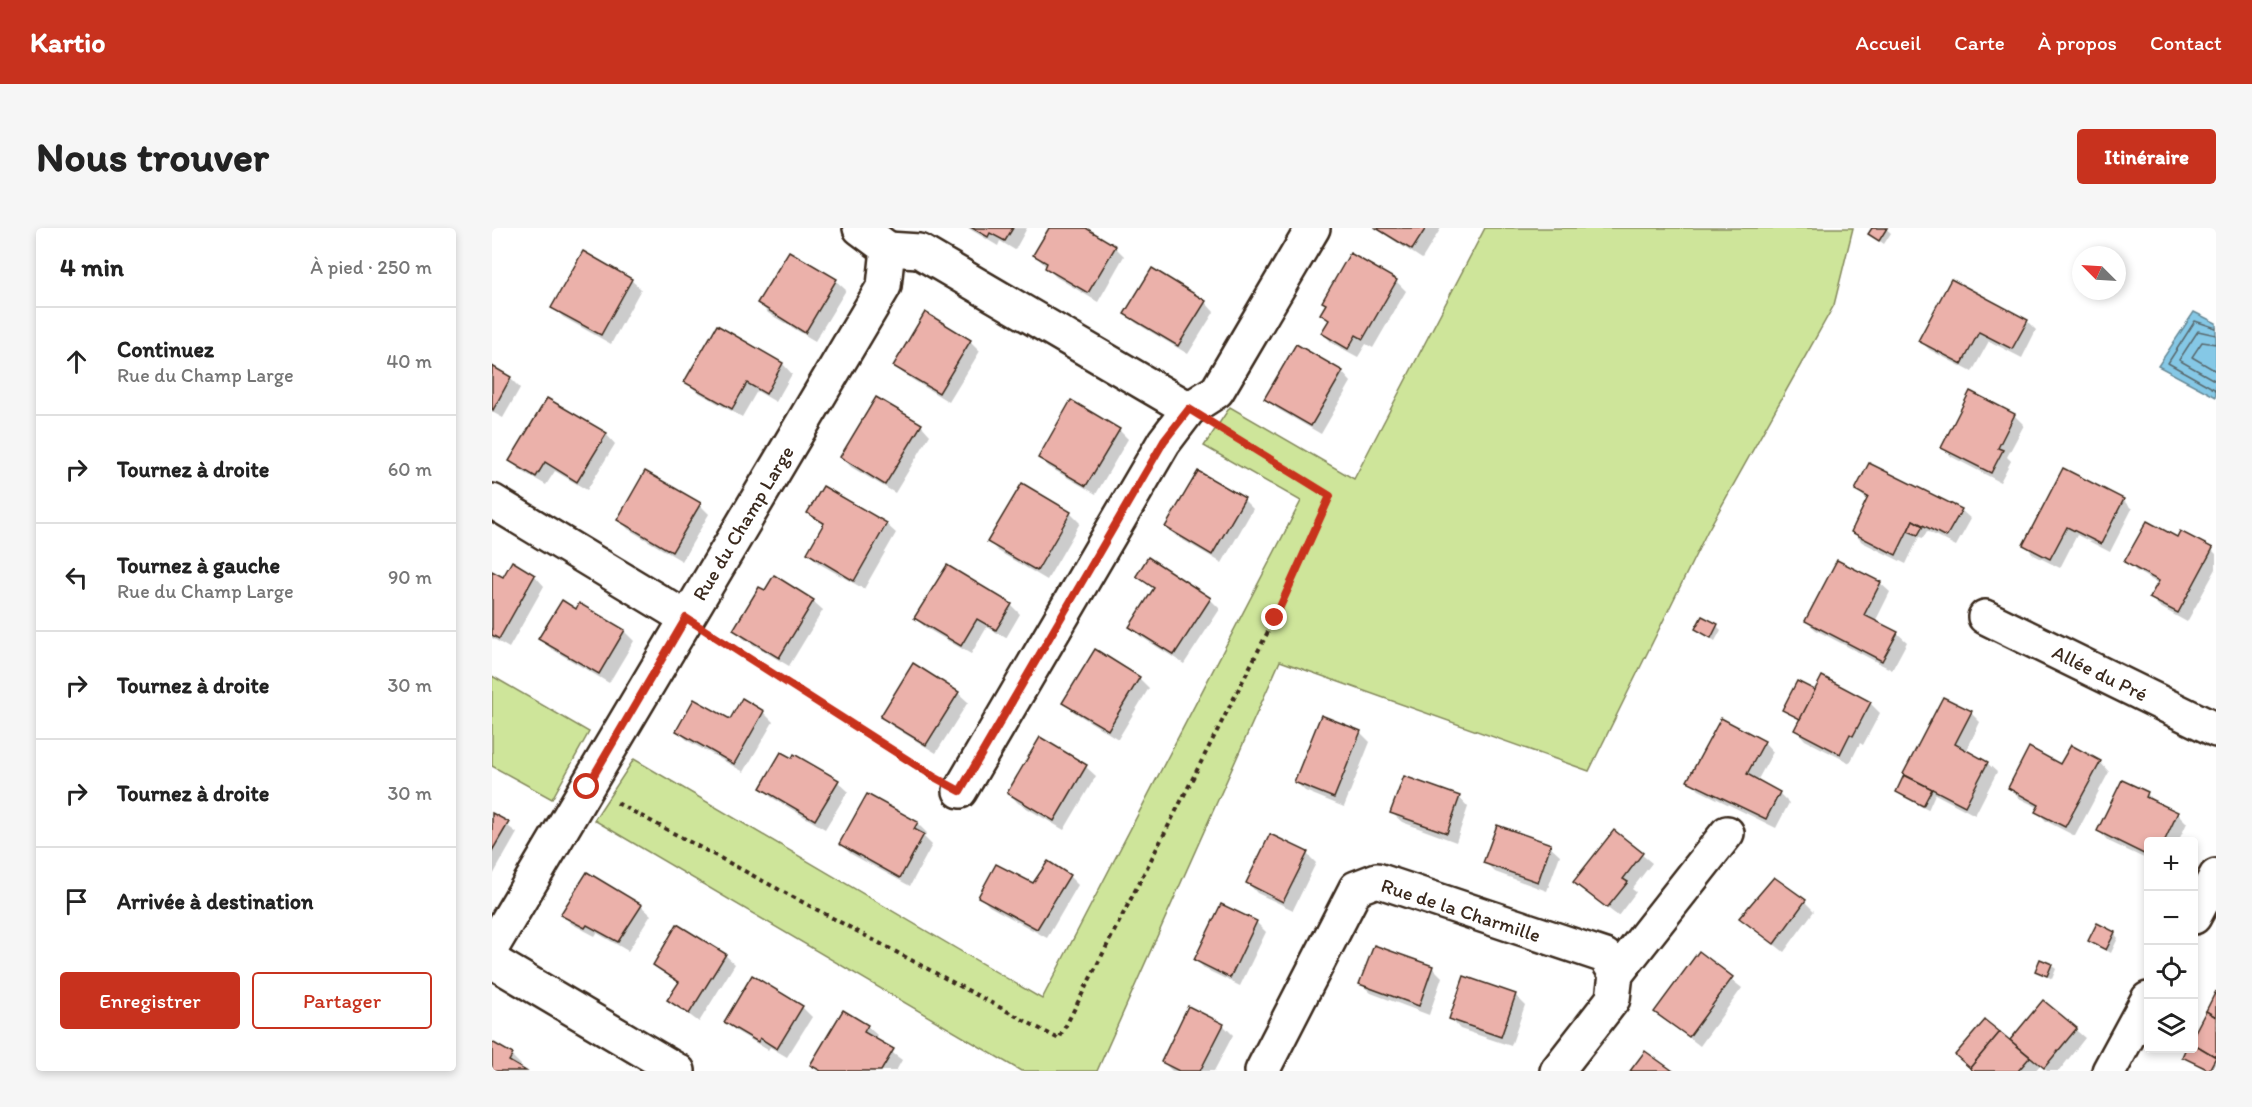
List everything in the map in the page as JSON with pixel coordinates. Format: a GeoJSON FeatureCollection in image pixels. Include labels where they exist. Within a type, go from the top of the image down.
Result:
{"type":"FeatureCollection","features":[{"type":"Feature","properties":{"kind":"street"},"geometry":{"type":"LineString","coordinates":[[860,228],[888,249],[919,251],[1189,409]]}},
{"type":"Feature","properties":{"kind":"street"},"geometry":{"type":"LineString","coordinates":[[960,791],[1164,441],[1189,409],[1217,391],[1312,228]]}},
{"type":"Feature","properties":{"kind":"street","name":"Rue du Champ Large"},"geometry":{"type":"LineString","coordinates":[[492,947],[884,286],[888,249]]}},
{"type":"Feature","properties":{"kind":"street"},"geometry":{"type":"LineString","coordinates":[[492,501],[686,618]]}},
{"type":"Feature","properties":{"kind":"street","name":"Allée du Pré"},"geometry":{"type":"LineString","coordinates":[[1985,616],[2216,730]]}},
{"type":"Feature","properties":{"kind":"street"},"geometry":{"type":"LineString","coordinates":[[1557,1071],[1613,999],[1616,974],[1727,833]]}},
{"type":"Feature","properties":{"kind":"street"},"geometry":{"type":"LineString","coordinates":[[2198,908],[2216,876]]}},
{"type":"Feature","properties":{"kind":"street","name":"Rue de la Charmille"},"geometry":{"type":"LineString","coordinates":[[1262,1071],[1356,888],[1377,880],[1605,956],[1616,974]]}},
{"type":"Feature","properties":{"kind":"street"},"geometry":{"type":"LineString","coordinates":[[492,961],[678,1071]]}},
{"type":"Feature","properties":{"kind":"street"},"geometry":{"type":"LineString","coordinates":[[2109,1071],[2144,1006]]}},
{"type":"Feature","properties":{"kind":"path"},"geometry":{"type":"LineString","coordinates":[[587,787],[1059,1039],[1275,618],[1330,496],[1189,409]]}},
{"type":"Feature","properties":{"kind":"path"},"geometry":{"type":"LineString","coordinates":[[686,618],[936,778],[960,791]]}},
{"type":"Feature","properties":{"kind":"green space"},"geometry":{"type":"Polygon","coordinates":[[[1485,228],[1853,228],[1834,305],[1707,532],[1589,771],[1280,661],[1097,1071],[1021,1071],[594,820],[634,759],[1042,999],[1301,501],[1204,446],[1230,407],[1354,479],[1485,228]]]}},
{"type":"Feature","properties":{"kind":"green space"},"geometry":{"type":"Polygon","coordinates":[[[492,676],[589,732],[552,799],[492,766],[492,676]]]}},
{"type":"Feature","properties":{"kind":"water"},"geometry":{"type":"Polygon","coordinates":[[[2194,312],[2216,323],[2216,397],[2158,366],[2194,312]]]}},
{"type":"Feature","properties":{"kind":"building"},"geometry":{"type":"Polygon","coordinates":[[[972,228],[1013,228],[1005,241],[990,233],[988,237],[972,228]]]}},
{"type":"Feature","properties":{"kind":"building"},"geometry":{"type":"Polygon","coordinates":[[[1049,228],[1086,228],[1116,246],[1088,293],[1045,268],[1047,263],[1033,255],[1049,228]]]}},
{"type":"Feature","properties":{"kind":"building"},"geometry":{"type":"Polygon","coordinates":[[[1376,228],[1426,228],[1412,250],[1376,228]]]}},
{"type":"Feature","properties":{"kind":"building"},"geometry":{"type":"Polygon","coordinates":[[[1872,228],[1887,228],[1879,241],[1868,234],[1872,228]]]}},
{"type":"Feature","properties":{"kind":"building"},"geometry":{"type":"Polygon","coordinates":[[[583,251],[632,279],[601,335],[551,308],[583,251]]]}},
{"type":"Feature","properties":{"kind":"building"},"geometry":{"type":"Polygon","coordinates":[[[789,251],[837,279],[805,333],[757,303],[789,251]]]}},
{"type":"Feature","properties":{"kind":"building"},"geometry":{"type":"Polygon","coordinates":[[[1350,253],[1397,280],[1363,339],[1356,335],[1348,349],[1321,333],[1329,320],[1320,314],[1326,304],[1322,302],[1350,253]]]}},
{"type":"Feature","properties":{"kind":"building"},"geometry":{"type":"Polygon","coordinates":[[[1152,268],[1206,301],[1178,346],[1124,314],[1152,268]]]}},
{"type":"Feature","properties":{"kind":"building"},"geometry":{"type":"Polygon","coordinates":[[[1951,279],[2028,320],[2012,349],[1979,332],[1962,364],[1918,341],[1951,279]]]}},
{"type":"Feature","properties":{"kind":"building"},"geometry":{"type":"Polygon","coordinates":[[[925,312],[971,340],[939,393],[893,366],[925,312]]]}},
{"type":"Feature","properties":{"kind":"building"},"geometry":{"type":"Polygon","coordinates":[[[717,325],[783,363],[766,394],[747,383],[732,409],[684,382],[717,325]]]}},
{"type":"Feature","properties":{"kind":"building"},"geometry":{"type":"Polygon","coordinates":[[[1296,344],[1343,371],[1311,426],[1264,399],[1296,344]]]}},
{"type":"Feature","properties":{"kind":"building"},"geometry":{"type":"Polygon","coordinates":[[[492,366],[511,377],[493,410],[492,409],[492,366]]]}},
{"type":"Feature","properties":{"kind":"building"},"geometry":{"type":"Polygon","coordinates":[[[1970,391],[2015,414],[1998,448],[2003,450],[1991,473],[1941,448],[1970,391]]]}},
{"type":"Feature","properties":{"kind":"building"},"geometry":{"type":"Polygon","coordinates":[[[876,397],[922,424],[885,485],[840,457],[876,397]]]}},
{"type":"Feature","properties":{"kind":"building"},"geometry":{"type":"Polygon","coordinates":[[[547,398],[607,433],[577,482],[545,462],[536,477],[509,461],[547,398]]]}},
{"type":"Feature","properties":{"kind":"building"},"geometry":{"type":"Polygon","coordinates":[[[1071,400],[1120,429],[1086,486],[1038,458],[1071,400]]]}},
{"type":"Feature","properties":{"kind":"building"},"geometry":{"type":"Polygon","coordinates":[[[1869,463],[1962,509],[1946,537],[1913,520],[1896,555],[1851,532],[1868,497],[1855,490],[1869,463]]]}},
{"type":"Feature","properties":{"kind":"building"},"geometry":{"type":"Polygon","coordinates":[[[2063,468],[2124,499],[2101,544],[2067,527],[2050,559],[2023,545],[2063,468]]]}},
{"type":"Feature","properties":{"kind":"building"},"geometry":{"type":"Polygon","coordinates":[[[645,471],[701,503],[672,552],[617,520],[645,471]]]}},
{"type":"Feature","properties":{"kind":"building"},"geometry":{"type":"Polygon","coordinates":[[[1198,471],[1245,498],[1212,555],[1165,527],[1198,471]]]}},
{"type":"Feature","properties":{"kind":"building"},"geometry":{"type":"Polygon","coordinates":[[[1022,483],[1071,512],[1037,571],[987,542],[1022,483]]]}},
{"type":"Feature","properties":{"kind":"building"},"geometry":{"type":"Polygon","coordinates":[[[823,486],[887,523],[854,581],[807,553],[824,523],[807,513],[823,486]]]}},
{"type":"Feature","properties":{"kind":"building"},"geometry":{"type":"Polygon","coordinates":[[[1913,520],[1923,526],[1918,535],[1908,531],[1913,520]]]}},
{"type":"Feature","properties":{"kind":"building"},"geometry":{"type":"Polygon","coordinates":[[[2147,521],[2177,537],[2180,531],[2213,548],[2178,613],[2149,598],[2159,581],[2124,562],[2147,521]]]}},
{"type":"Feature","properties":{"kind":"building"},"geometry":{"type":"Polygon","coordinates":[[[1148,557],[1211,598],[1174,655],[1129,627],[1154,588],[1136,576],[1148,557]]]}},
{"type":"Feature","properties":{"kind":"building"},"geometry":{"type":"Polygon","coordinates":[[[1837,560],[1881,582],[1864,615],[1898,632],[1882,661],[1805,621],[1837,560]]]}},
{"type":"Feature","properties":{"kind":"building"},"geometry":{"type":"Polygon","coordinates":[[[512,561],[535,575],[499,639],[492,635],[492,571],[503,577],[512,561]]]}},
{"type":"Feature","properties":{"kind":"building"},"geometry":{"type":"Polygon","coordinates":[[[947,565],[1012,604],[996,630],[977,619],[961,646],[914,618],[947,565]]]}},
{"type":"Feature","properties":{"kind":"building"},"geometry":{"type":"Polygon","coordinates":[[[774,575],[814,600],[779,658],[733,630],[759,587],[765,590],[774,575]]]}},
{"type":"Feature","properties":{"kind":"building"},"geometry":{"type":"Polygon","coordinates":[[[562,600],[576,609],[579,603],[625,630],[599,674],[538,639],[562,600]]]}},
{"type":"Feature","properties":{"kind":"building"},"geometry":{"type":"Polygon","coordinates":[[[1702,616],[1718,624],[1711,638],[1695,629],[1702,616]]]}},
{"type":"Feature","properties":{"kind":"building"},"geometry":{"type":"Polygon","coordinates":[[[1095,649],[1140,677],[1108,730],[1062,703],[1095,649]]]}},
{"type":"Feature","properties":{"kind":"building"},"geometry":{"type":"Polygon","coordinates":[[[913,663],[959,692],[926,745],[880,717],[913,663]]]}},
{"type":"Feature","properties":{"kind":"building"},"geometry":{"type":"Polygon","coordinates":[[[1822,676],[1871,702],[1853,736],[1850,734],[1840,754],[1794,730],[1822,676]]]}},
{"type":"Feature","properties":{"kind":"building"},"geometry":{"type":"Polygon","coordinates":[[[1797,681],[1815,690],[1800,719],[1782,710],[1797,681]]]}},
{"type":"Feature","properties":{"kind":"building"},"geometry":{"type":"Polygon","coordinates":[[[1943,697],[1972,711],[1955,744],[1988,762],[1965,806],[1903,774],[1943,697]]]}},
{"type":"Feature","properties":{"kind":"building"},"geometry":{"type":"Polygon","coordinates":[[[742,698],[764,711],[734,764],[676,731],[694,699],[730,719],[742,698]]]}},
{"type":"Feature","properties":{"kind":"building"},"geometry":{"type":"Polygon","coordinates":[[[1321,715],[1361,731],[1334,798],[1294,782],[1321,715]]]}},
{"type":"Feature","properties":{"kind":"building"},"geometry":{"type":"Polygon","coordinates":[[[1721,718],[1765,741],[1747,774],[1780,792],[1766,819],[1687,781],[1721,718]]]}},
{"type":"Feature","properties":{"kind":"building"},"geometry":{"type":"Polygon","coordinates":[[[1040,737],[1087,765],[1054,821],[1007,793],[1040,737]]]}},
{"type":"Feature","properties":{"kind":"building"},"geometry":{"type":"Polygon","coordinates":[[[2071,745],[2101,761],[2065,827],[2035,812],[2039,805],[2008,788],[2029,747],[2060,764],[2071,745]]]}},
{"type":"Feature","properties":{"kind":"building"},"geometry":{"type":"Polygon","coordinates":[[[781,752],[792,758],[794,754],[839,780],[815,820],[760,788],[781,752]]]}},
{"type":"Feature","properties":{"kind":"building"},"geometry":{"type":"Polygon","coordinates":[[[1904,775],[1932,789],[1923,806],[1896,792],[1904,775]]]}},
{"type":"Feature","properties":{"kind":"building"},"geometry":{"type":"Polygon","coordinates":[[[1404,776],[1460,796],[1447,833],[1390,813],[1404,776]]]}},
{"type":"Feature","properties":{"kind":"building"},"geometry":{"type":"Polygon","coordinates":[[[2122,780],[2148,792],[2146,797],[2178,812],[2166,837],[2144,837],[2144,854],[2097,831],[2122,780]]]}},
{"type":"Feature","properties":{"kind":"building"},"geometry":{"type":"Polygon","coordinates":[[[867,794],[918,822],[914,829],[924,834],[900,878],[839,844],[867,794]]]}},
{"type":"Feature","properties":{"kind":"building"},"geometry":{"type":"Polygon","coordinates":[[[492,813],[509,822],[492,851],[492,813]]]}},
{"type":"Feature","properties":{"kind":"building"},"geometry":{"type":"Polygon","coordinates":[[[1497,825],[1551,844],[1538,882],[1483,863],[1497,825]]]}},
{"type":"Feature","properties":{"kind":"building"},"geometry":{"type":"Polygon","coordinates":[[[1614,830],[1643,853],[1623,879],[1628,882],[1607,908],[1573,882],[1614,830]]]}},
{"type":"Feature","properties":{"kind":"building"},"geometry":{"type":"Polygon","coordinates":[[[1270,834],[1308,852],[1283,902],[1246,883],[1270,834]]]}},
{"type":"Feature","properties":{"kind":"building"},"geometry":{"type":"Polygon","coordinates":[[[1048,861],[1070,875],[1037,929],[978,897],[996,864],[1033,883],[1048,861]]]}},
{"type":"Feature","properties":{"kind":"building"},"geometry":{"type":"Polygon","coordinates":[[[587,872],[642,905],[618,942],[587,925],[585,928],[560,915],[587,872]]]}},
{"type":"Feature","properties":{"kind":"building"},"geometry":{"type":"Polygon","coordinates":[[[1774,877],[1806,900],[1774,944],[1739,918],[1774,877]]]}},
{"type":"Feature","properties":{"kind":"building"},"geometry":{"type":"Polygon","coordinates":[[[1221,904],[1257,921],[1230,978],[1194,960],[1221,904]]]}},
{"type":"Feature","properties":{"kind":"building"},"geometry":{"type":"Polygon","coordinates":[[[2097,923],[2115,932],[2106,950],[2088,941],[2097,923]]]}},
{"type":"Feature","properties":{"kind":"building"},"geometry":{"type":"Polygon","coordinates":[[[677,924],[726,954],[689,1014],[667,1000],[679,982],[653,965],[677,924]]]}},
{"type":"Feature","properties":{"kind":"building"},"geometry":{"type":"Polygon","coordinates":[[[1374,945],[1433,966],[1419,1006],[1359,984],[1374,945]]]}},
{"type":"Feature","properties":{"kind":"building"},"geometry":{"type":"Polygon","coordinates":[[[1699,951],[1733,977],[1689,1037],[1654,1012],[1699,951]]]}},
{"type":"Feature","properties":{"kind":"building"},"geometry":{"type":"Polygon","coordinates":[[[2040,959],[2052,964],[2047,976],[2035,971],[2040,959]]]}},
{"type":"Feature","properties":{"kind":"building"},"geometry":{"type":"Polygon","coordinates":[[[752,975],[803,1006],[777,1049],[760,1038],[758,1042],[724,1022],[752,975]]]}},
{"type":"Feature","properties":{"kind":"building"},"geometry":{"type":"Polygon","coordinates":[[[1464,976],[1516,994],[1501,1037],[1449,1019],[1464,976]]]}},
{"type":"Feature","properties":{"kind":"building"},"geometry":{"type":"Polygon","coordinates":[[[2216,991],[2216,1017],[2206,1011],[2216,991]]]}},
{"type":"Feature","properties":{"kind":"building"},"geometry":{"type":"Polygon","coordinates":[[[2043,1000],[2077,1028],[2044,1068],[2010,1040],[2043,1000]]]}},
{"type":"Feature","properties":{"kind":"building"},"geometry":{"type":"Polygon","coordinates":[[[1188,1006],[1224,1024],[1200,1071],[1179,1071],[1161,1062],[1188,1006]]]}},
{"type":"Feature","properties":{"kind":"building"},"geometry":{"type":"Polygon","coordinates":[[[843,1010],[868,1025],[864,1032],[894,1049],[881,1071],[821,1071],[810,1065],[843,1010]]]}},
{"type":"Feature","properties":{"kind":"building"},"geometry":{"type":"Polygon","coordinates":[[[2206,1011],[2216,1017],[2216,1057],[2198,1046],[2198,1026],[2206,1011]]]}},
{"type":"Feature","properties":{"kind":"building"},"geometry":{"type":"Polygon","coordinates":[[[1985,1020],[2000,1032],[1970,1068],[1955,1055],[1985,1020]]]}},
{"type":"Feature","properties":{"kind":"building"},"geometry":{"type":"Polygon","coordinates":[[[2000,1032],[2030,1057],[2018,1071],[1973,1071],[1970,1068],[2000,1032]]]}},
{"type":"Feature","properties":{"kind":"building"},"geometry":{"type":"Polygon","coordinates":[[[492,1042],[513,1054],[509,1061],[526,1071],[492,1071],[492,1042]]]}},
{"type":"Feature","properties":{"kind":"building"},"geometry":{"type":"Polygon","coordinates":[[[2198,1046],[2216,1057],[2209,1070],[2182,1057],[2184,1053],[2198,1053],[2198,1046]]]}},
{"type":"Feature","properties":{"kind":"building"},"geometry":{"type":"Polygon","coordinates":[[[1645,1051],[1673,1071],[1630,1071],[1645,1051]]]}},
{"type":"Feature","properties":{"kind":"route"},"geometry":{"type":"LineString","coordinates":[[587,787],[686,618],[936,778],[960,791],[1164,441],[1189,409],[1330,496],[1275,618]]}}]}
